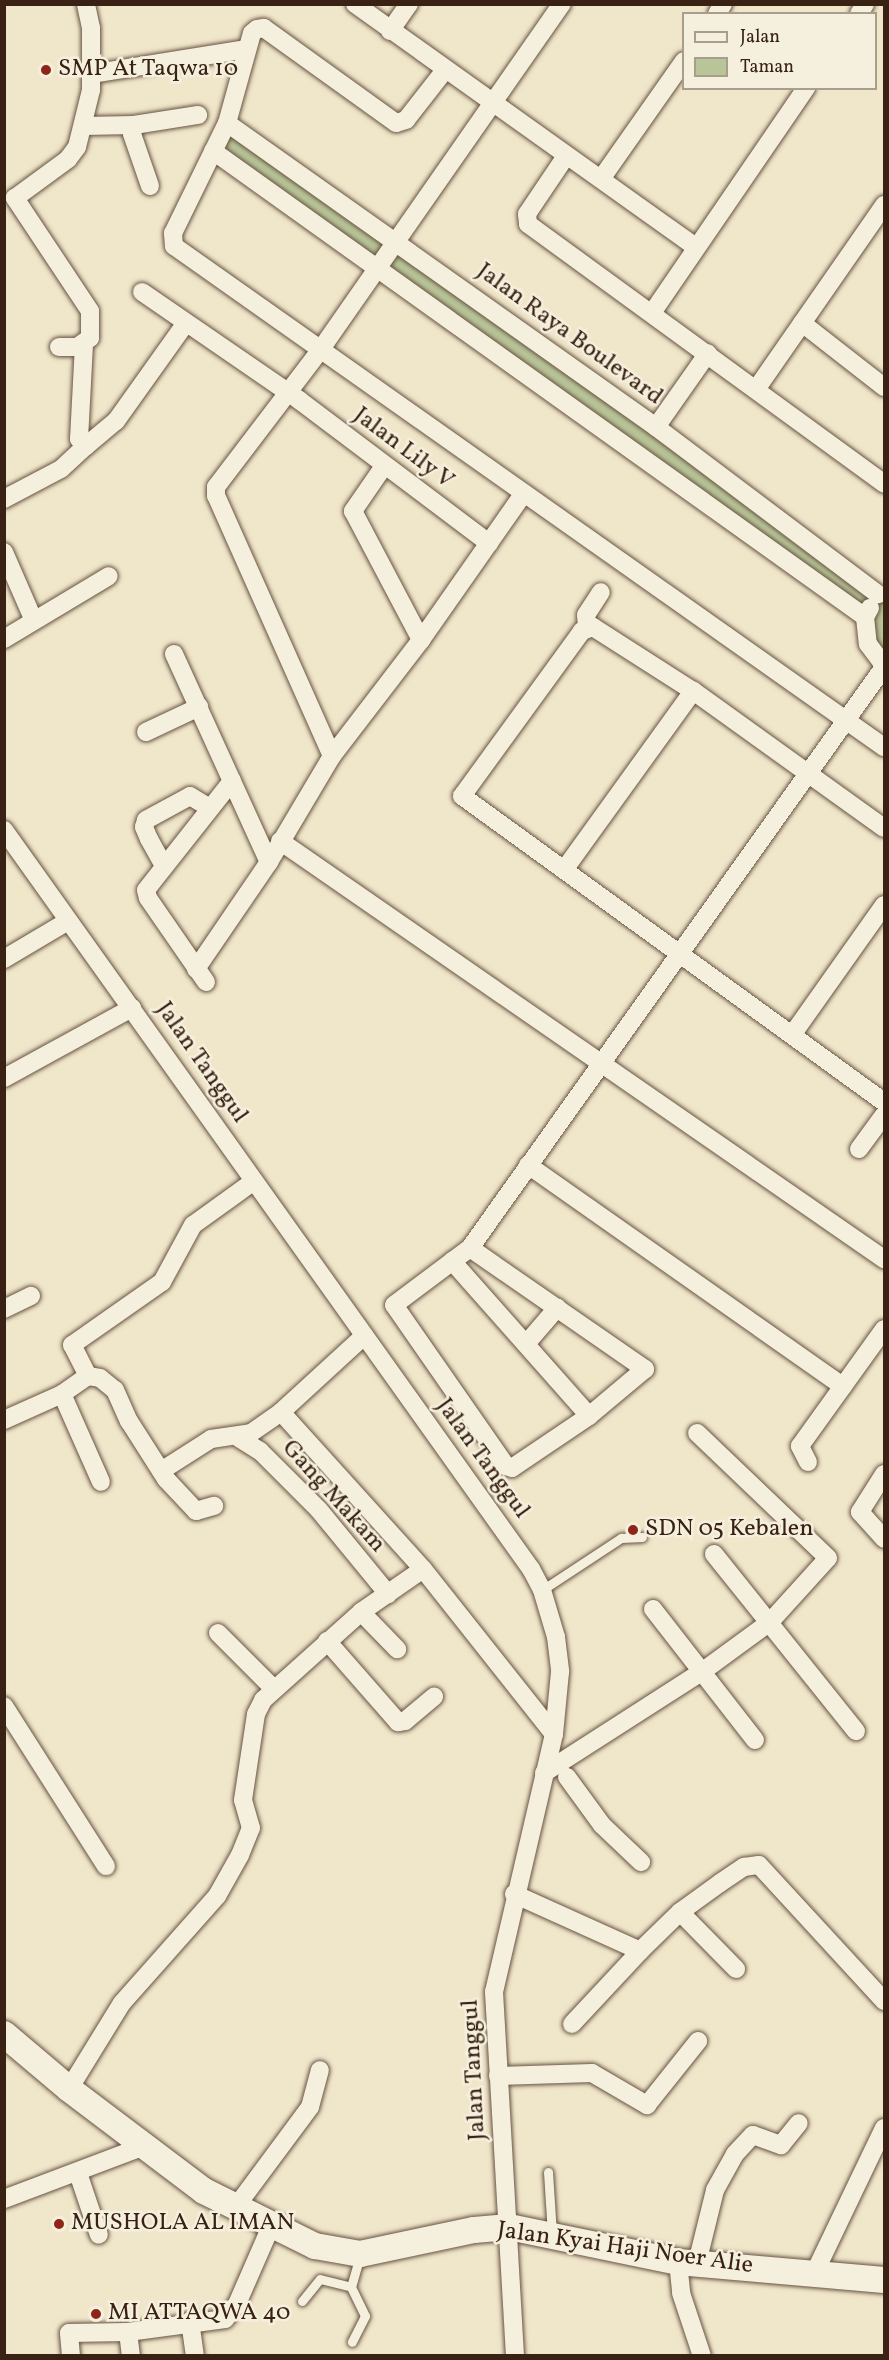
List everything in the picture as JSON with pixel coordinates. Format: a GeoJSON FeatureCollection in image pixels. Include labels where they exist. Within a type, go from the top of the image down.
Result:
{"type":"FeatureCollection","features":[{"type":"Feature","properties":{"kind":"street"},"geometry":{"type":"LineString","coordinates":[[86,4],[91,28],[91,75],[82,126],[73,154],[15,198],[90,311],[93,328],[84,344],[79,439],[86,446]]}},
{"type":"Feature","properties":{"kind":"street"},"geometry":{"type":"LineString","coordinates":[[354,4],[694,246]]}},
{"type":"Feature","properties":{"kind":"street"},"geometry":{"type":"LineString","coordinates":[[390,31],[409,4]]}},
{"type":"Feature","properties":{"kind":"street"},"geometry":{"type":"LineString","coordinates":[[332,756],[216,496],[220,476],[321,350],[396,239],[562,4]]}},
{"type":"Feature","properties":{"kind":"street"},"geometry":{"type":"LineString","coordinates":[[445,70],[406,120],[396,123],[264,28],[252,33],[227,123],[173,233],[174,246],[885,747]]}},
{"type":"Feature","properties":{"kind":"street"},"geometry":{"type":"LineString","coordinates":[[91,75],[248,49]]}},
{"type":"Feature","properties":{"kind":"street"},"geometry":{"type":"LineString","coordinates":[[601,179],[682,64]]}},
{"type":"Feature","properties":{"kind":"street"},"geometry":{"type":"LineString","coordinates":[[652,313],[694,246],[805,90]]}},
{"type":"Feature","properties":{"kind":"street"},"geometry":{"type":"LineString","coordinates":[[82,126],[134,124],[198,115]]}},
{"type":"Feature","properties":{"kind":"street","name":"Jalan Raya Boulevard"},"geometry":{"type":"LineString","coordinates":[[227,123],[396,239],[881,592]]}},
{"type":"Feature","properties":{"kind":"street"},"geometry":{"type":"LineString","coordinates":[[134,124],[132,134],[150,186]]}},
{"type":"Feature","properties":{"kind":"street"},"geometry":{"type":"LineString","coordinates":[[213,151],[378,265],[866,617]]}},
{"type":"Feature","properties":{"kind":"street"},"geometry":{"type":"LineString","coordinates":[[566,156],[525,220],[885,484]]}},
{"type":"Feature","properties":{"kind":"street"},"geometry":{"type":"LineString","coordinates":[[757,388],[885,206]]}},
{"type":"Feature","properties":{"kind":"street","name":"Jalan Lily V"},"geometry":{"type":"LineString","coordinates":[[142,292],[288,392],[489,543]]}},
{"type":"Feature","properties":{"kind":"street"},"geometry":{"type":"LineString","coordinates":[[802,322],[885,387]]}},
{"type":"Feature","properties":{"kind":"street"},"geometry":{"type":"LineString","coordinates":[[4,499],[61,469],[116,421],[186,323]]}},
{"type":"Feature","properties":{"kind":"street"},"geometry":{"type":"LineString","coordinates":[[59,347],[72,348],[84,344]]}},
{"type":"Feature","properties":{"kind":"street"},"geometry":{"type":"LineString","coordinates":[[656,427],[708,353]]}},
{"type":"Feature","properties":{"kind":"street"},"geometry":{"type":"LineString","coordinates":[[384,466],[353,511],[421,640]]}},
{"type":"Feature","properties":{"kind":"street"},"geometry":{"type":"LineString","coordinates":[[232,781],[148,886],[148,898],[201,975],[332,756],[421,640],[524,493]]}},
{"type":"Feature","properties":{"kind":"street"},"geometry":{"type":"LineString","coordinates":[[4,552],[34,621]]}},
{"type":"Feature","properties":{"kind":"street"},"geometry":{"type":"LineString","coordinates":[[4,639],[109,576]]}},
{"type":"Feature","properties":{"kind":"street"},"geometry":{"type":"LineString","coordinates":[[602,592],[586,615],[588,628],[462,796],[885,1102]]}},
{"type":"Feature","properties":{"kind":"street"},"geometry":{"type":"LineString","coordinates":[[470,1248],[645,1369],[589,1416],[515,1467],[506,1466],[395,1312],[397,1301],[470,1248],[528,1165],[605,1064],[678,953],[806,772],[885,666],[868,644],[866,617],[881,592]]}},
{"type":"Feature","properties":{"kind":"street"},"geometry":{"type":"LineString","coordinates":[[588,628],[602,630],[693,691],[885,828]]}},
{"type":"Feature","properties":{"kind":"street"},"geometry":{"type":"LineString","coordinates":[[174,654],[269,862]]}},
{"type":"Feature","properties":{"kind":"street"},"geometry":{"type":"LineString","coordinates":[[564,870],[693,691]]}},
{"type":"Feature","properties":{"kind":"street"},"geometry":{"type":"LineString","coordinates":[[146,732],[199,707]]}},
{"type":"Feature","properties":{"kind":"street"},"geometry":{"type":"LineString","coordinates":[[164,866],[144,827],[146,820],[190,796],[210,808]]}},
{"type":"Feature","properties":{"kind":"street","name":"Jalan Tanggul"},"geometry":{"type":"LineString","coordinates":[[4,830],[531,1569],[542,1590],[556,1637],[560,1672],[554,1734],[514,1894],[494,1992],[498,2076],[494,2229],[515,2355]]}},
{"type":"Feature","properties":{"kind":"street"},"geometry":{"type":"LineString","coordinates":[[280,842],[885,1259]]}},
{"type":"Feature","properties":{"kind":"street"},"geometry":{"type":"LineString","coordinates":[[792,1035],[885,905]]}},
{"type":"Feature","properties":{"kind":"street"},"geometry":{"type":"LineString","coordinates":[[4,959],[68,921]]}},
{"type":"Feature","properties":{"kind":"street"},"geometry":{"type":"LineString","coordinates":[[4,1078],[132,1008]]}},
{"type":"Feature","properties":{"kind":"street"},"geometry":{"type":"LineString","coordinates":[[859,1149],[885,1115]]}},
{"type":"Feature","properties":{"kind":"street"},"geometry":{"type":"LineString","coordinates":[[528,1165],[843,1386]]}},
{"type":"Feature","properties":{"kind":"street"},"geometry":{"type":"LineString","coordinates":[[88,1376],[72,1345],[162,1282],[193,1225],[254,1181]]}},
{"type":"Feature","properties":{"kind":"street"},"geometry":{"type":"LineString","coordinates":[[452,1261],[589,1416]]}},
{"type":"Feature","properties":{"kind":"street"},"geometry":{"type":"LineString","coordinates":[[4,1309],[31,1296]]}},
{"type":"Feature","properties":{"kind":"street"},"geometry":{"type":"LineString","coordinates":[[525,1344],[557,1308]]}},
{"type":"Feature","properties":{"kind":"street"},"geometry":{"type":"LineString","coordinates":[[808,1462],[800,1446],[885,1329]]}},
{"type":"Feature","properties":{"kind":"street"},"geometry":{"type":"LineString","coordinates":[[161,1471],[211,1439],[239,1438],[281,1412],[364,1336]]}},
{"type":"Feature","properties":{"kind":"street"},"geometry":{"type":"LineString","coordinates":[[4,1420],[62,1394],[88,1376],[100,1378],[115,1390],[129,1421],[161,1471],[196,1511],[214,1506]]}},
{"type":"Feature","properties":{"kind":"street"},"geometry":{"type":"LineString","coordinates":[[62,1394],[101,1482]]}},
{"type":"Feature","properties":{"kind":"street"},"geometry":{"type":"LineString","coordinates":[[281,1412],[423,1569],[554,1734]]}},
{"type":"Feature","properties":{"kind":"street"},"geometry":{"type":"LineString","coordinates":[[542,1781],[703,1671],[770,1622],[828,1558],[697,1433]]}},
{"type":"Feature","properties":{"kind":"street","name":"Gang Makam"},"geometry":{"type":"LineString","coordinates":[[239,1438],[260,1451],[319,1510],[388,1594]]}},
{"type":"Feature","properties":{"kind":"street"},"geometry":{"type":"LineString","coordinates":[[885,1474],[860,1512],[885,1539]]}},
{"type":"Feature","properties":{"kind":"street"},"geometry":{"type":"LineString","coordinates":[[714,1554],[856,1731]]}},
{"type":"Feature","properties":{"kind":"street"},"geometry":{"type":"LineString","coordinates":[[69,2089],[122,2003],[217,1896],[240,1855],[250,1828],[242,1802],[256,1714],[273,1688],[361,1612],[423,1569]]}},
{"type":"Feature","properties":{"kind":"street"},"geometry":{"type":"LineString","coordinates":[[653,1609],[756,1740]]}},
{"type":"Feature","properties":{"kind":"street"},"geometry":{"type":"LineString","coordinates":[[361,1612],[397,1649]]}},
{"type":"Feature","properties":{"kind":"street"},"geometry":{"type":"LineString","coordinates":[[218,1633],[273,1688]]}},
{"type":"Feature","properties":{"kind":"street"},"geometry":{"type":"LineString","coordinates":[[327,1641],[398,1722],[405,1721],[434,1697]]}},
{"type":"Feature","properties":{"kind":"street"},"geometry":{"type":"LineString","coordinates":[[4,1706],[106,1866]]}},
{"type":"Feature","properties":{"kind":"street"},"geometry":{"type":"LineString","coordinates":[[542,1781],[567,1777],[600,1747],[608,1734]]}},
{"type":"Feature","properties":{"kind":"street"},"geometry":{"type":"LineString","coordinates":[[567,1777],[602,1825],[641,1862]]}},
{"type":"Feature","properties":{"kind":"street"},"geometry":{"type":"LineString","coordinates":[[572,2024],[680,1912],[744,1867],[759,1865],[885,2001]]}},
{"type":"Feature","properties":{"kind":"street"},"geometry":{"type":"LineString","coordinates":[[514,1894],[640,1951]]}},
{"type":"Feature","properties":{"kind":"street"},"geometry":{"type":"LineString","coordinates":[[680,1912],[736,1969]]}},
{"type":"Feature","properties":{"kind":"street","name":"Jalan Kyai Haji Noer Alie"},"geometry":{"type":"LineString","coordinates":[[4,2034],[69,2089],[144,2146],[235,2208],[315,2246],[360,2254],[494,2229],[552,2236],[688,2263],[885,2280]]}},
{"type":"Feature","properties":{"kind":"street"},"geometry":{"type":"LineString","coordinates":[[498,2076],[592,2073],[647,2105],[698,2041]]}},
{"type":"Feature","properties":{"kind":"street"},"geometry":{"type":"LineString","coordinates":[[235,2208],[310,2107],[320,2070]]}},
{"type":"Feature","properties":{"kind":"street"},"geometry":{"type":"LineString","coordinates":[[702,2355],[681,2293],[688,2263],[717,2185],[735,2154],[753,2135],[781,2145],[799,2123]]}},
{"type":"Feature","properties":{"kind":"street"},"geometry":{"type":"LineString","coordinates":[[814,2274],[885,2128]]}},
{"type":"Feature","properties":{"kind":"street"},"geometry":{"type":"LineString","coordinates":[[4,2199],[78,2173],[144,2146]]}},
{"type":"Feature","properties":{"kind":"street"},"geometry":{"type":"LineString","coordinates":[[78,2173],[99,2235]]}},
{"type":"Feature","properties":{"kind":"street"},"geometry":{"type":"LineString","coordinates":[[71,2355],[69,2333],[128,2332],[190,2321],[225,2319],[232,2314],[271,2226]]}},
{"type":"Feature","properties":{"kind":"street"},"geometry":{"type":"LineString","coordinates":[[190,2321],[195,2355]]}},
{"type":"Feature","properties":{"kind":"street"},"geometry":{"type":"LineString","coordinates":[[128,2332],[131,2355]]}},
{"type":"Feature","properties":{"kind":"lane"},"geometry":{"type":"LineString","coordinates":[[542,1590],[621,1538],[642,1537]]}},
{"type":"Feature","properties":{"kind":"lane"},"geometry":{"type":"LineString","coordinates":[[548,2172],[552,2236]]}},
{"type":"Feature","properties":{"kind":"lane"},"geometry":{"type":"LineString","coordinates":[[352,2342],[365,2316],[351,2286],[360,2254]]}},
{"type":"Feature","properties":{"kind":"lane"},"geometry":{"type":"LineString","coordinates":[[302,2301],[320,2279],[351,2286]]}},
{"type":"Feature","properties":{"kind":"green space"},"geometry":{"type":"Polygon","coordinates":[[[227,123],[884,590],[884,665],[865,617],[213,151],[227,123]]]}},
{"type":"Feature","properties":{"kind":"place","name":"SMP At Taqwa 10"},"geometry":{"type":"Point","coordinates":[46,70]}},
{"type":"Feature","properties":{"kind":"place","name":"SDN 05 Kebalen"},"geometry":{"type":"Point","coordinates":[633,1530]}},
{"type":"Feature","properties":{"kind":"place","name":"MUSHOLA AL IMAN"},"geometry":{"type":"Point","coordinates":[59,2224]}},
{"type":"Feature","properties":{"kind":"place","name":"MI ATTAQWA 40"},"geometry":{"type":"Point","coordinates":[96,2314]}}]}
